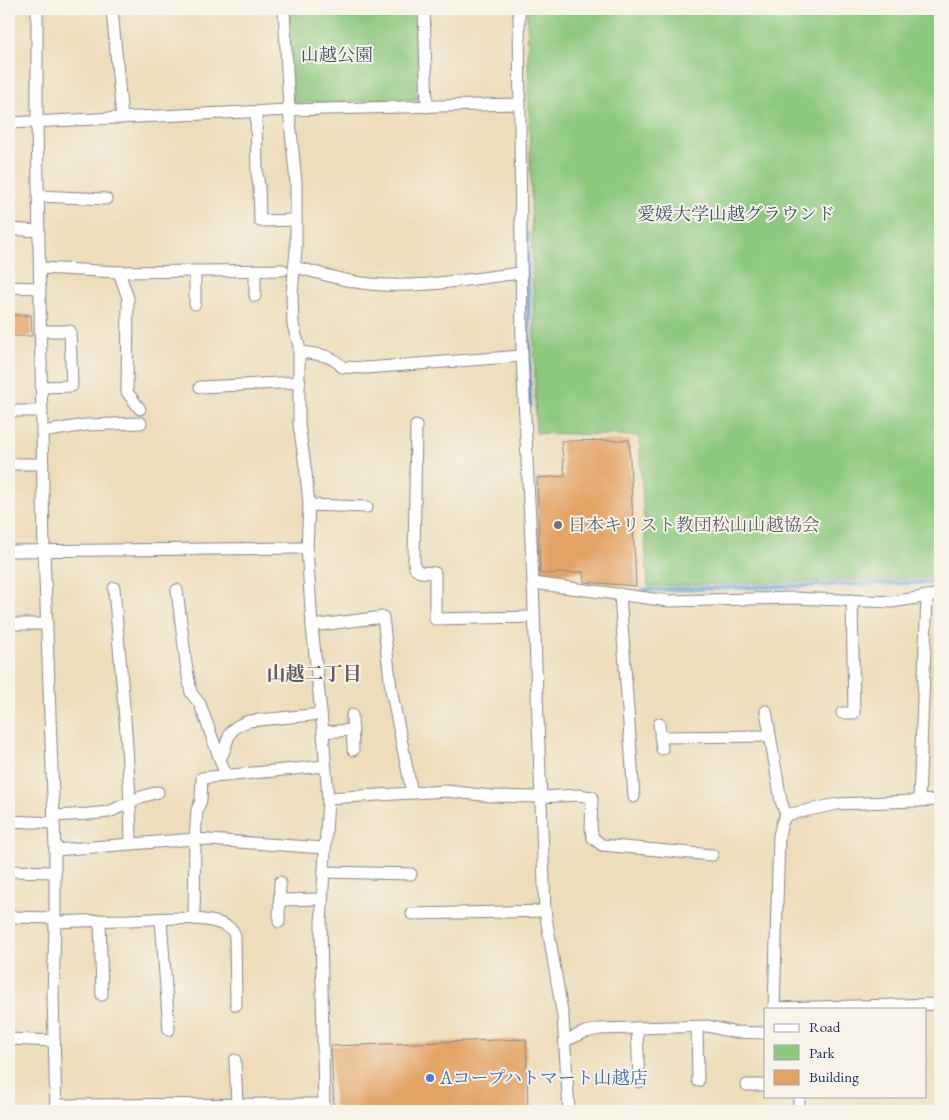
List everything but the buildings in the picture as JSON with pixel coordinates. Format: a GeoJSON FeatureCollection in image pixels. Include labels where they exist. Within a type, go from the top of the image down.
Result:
{"type":"FeatureCollection","features":[{"type":"Feature","properties":{"kind":"street"},"geometry":{"type":"LineString","coordinates":[[37,9],[44,551],[55,850],[53,998],[56,1108],[237,1104],[323,1108],[321,924],[328,798],[312,626],[308,548],[310,505],[299,424],[300,352],[293,325],[292,292],[296,183],[289,110],[284,9]]}},
{"type":"Feature","properties":{"kind":"street"},"geometry":{"type":"LineString","coordinates":[[112,9],[122,118]]}},
{"type":"Feature","properties":{"kind":"street"},"geometry":{"type":"LineString","coordinates":[[424,9],[427,107]]}},
{"type":"Feature","properties":{"kind":"street"},"geometry":{"type":"LineString","coordinates":[[518,9],[522,356],[533,583],[545,911],[563,1017],[569,1111]]}},
{"type":"Feature","properties":{"kind":"street"},"geometry":{"type":"LineString","coordinates":[[9,122],[289,110],[520,104]]}},
{"type":"Feature","properties":{"kind":"street"},"geometry":{"type":"LineString","coordinates":[[256,112],[260,221],[296,220]]}},
{"type":"Feature","properties":{"kind":"street"},"geometry":{"type":"LineString","coordinates":[[38,196],[106,199]]}},
{"type":"Feature","properties":{"kind":"street"},"geometry":{"type":"LineString","coordinates":[[9,229],[39,231]]}},
{"type":"Feature","properties":{"kind":"street"},"geometry":{"type":"LineString","coordinates":[[294,267],[362,283],[394,285],[425,284],[520,273]]}},
{"type":"Feature","properties":{"kind":"street"},"geometry":{"type":"LineString","coordinates":[[40,268],[119,272],[283,270]]}},
{"type":"Feature","properties":{"kind":"street"},"geometry":{"type":"LineString","coordinates":[[255,270],[255,296]]}},
{"type":"Feature","properties":{"kind":"street"},"geometry":{"type":"LineString","coordinates":[[195,271],[195,304]]}},
{"type":"Feature","properties":{"kind":"street"},"geometry":{"type":"LineString","coordinates":[[119,272],[128,298],[122,384],[140,409]]}},
{"type":"Feature","properties":{"kind":"street"},"geometry":{"type":"LineString","coordinates":[[9,287],[40,288]]}},
{"type":"Feature","properties":{"kind":"street"},"geometry":{"type":"LineString","coordinates":[[41,332],[70,331],[72,386],[42,387]]}},
{"type":"Feature","properties":{"kind":"street"},"geometry":{"type":"LineString","coordinates":[[300,352],[329,357],[342,367],[366,368],[522,356]]}},
{"type":"Feature","properties":{"kind":"street"},"geometry":{"type":"LineString","coordinates":[[200,387],[300,382]]}},
{"type":"Feature","properties":{"kind":"street"},"geometry":{"type":"LineString","coordinates":[[9,411],[42,411]]}},
{"type":"Feature","properties":{"kind":"street"},"geometry":{"type":"LineString","coordinates":[[42,432],[86,425],[141,423]]}},
{"type":"Feature","properties":{"kind":"street"},"geometry":{"type":"LineString","coordinates":[[416,426],[414,562],[415,568],[420,572],[435,573],[435,619],[533,617]]}},
{"type":"Feature","properties":{"kind":"street"},"geometry":{"type":"LineString","coordinates":[[9,464],[43,464]]}},
{"type":"Feature","properties":{"kind":"street"},"geometry":{"type":"LineString","coordinates":[[310,505],[367,506]]}},
{"type":"Feature","properties":{"kind":"street"},"geometry":{"type":"LineString","coordinates":[[9,551],[308,548]]}},
{"type":"Feature","properties":{"kind":"street"},"geometry":{"type":"LineString","coordinates":[[533,583],[669,601],[792,598],[892,602],[940,594]]}},
{"type":"Feature","properties":{"kind":"street"},"geometry":{"type":"LineString","coordinates":[[114,588],[130,802],[131,844]]}},
{"type":"Feature","properties":{"kind":"street"},"geometry":{"type":"LineString","coordinates":[[177,590],[191,693],[200,704],[226,776]]}},
{"type":"Feature","properties":{"kind":"street"},"geometry":{"type":"LineString","coordinates":[[620,594],[634,797]]}},
{"type":"Feature","properties":{"kind":"street"},"geometry":{"type":"LineString","coordinates":[[919,801],[926,596]]}},
{"type":"Feature","properties":{"kind":"street"},"geometry":{"type":"LineString","coordinates":[[842,713],[854,713],[852,600]]}},
{"type":"Feature","properties":{"kind":"street"},"geometry":{"type":"LineString","coordinates":[[312,626],[383,617],[391,689],[412,793]]}},
{"type":"Feature","properties":{"kind":"street"},"geometry":{"type":"LineString","coordinates":[[9,624],[47,624]]}},
{"type":"Feature","properties":{"kind":"street"},"geometry":{"type":"LineString","coordinates":[[766,711],[781,800],[786,815],[779,836],[774,1008]]}},
{"type":"Feature","properties":{"kind":"street"},"geometry":{"type":"LineString","coordinates":[[220,759],[231,731],[239,724],[249,721],[321,714]]}},
{"type":"Feature","properties":{"kind":"street"},"geometry":{"type":"LineString","coordinates":[[352,715],[353,750]]}},
{"type":"Feature","properties":{"kind":"street"},"geometry":{"type":"LineString","coordinates":[[659,724],[661,743],[770,736]]}},
{"type":"Feature","properties":{"kind":"street"},"geometry":{"type":"LineString","coordinates":[[323,732],[353,730]]}},
{"type":"Feature","properties":{"kind":"street"},"geometry":{"type":"LineString","coordinates":[[194,919],[195,839],[197,810],[201,800],[202,778],[325,766]]}},
{"type":"Feature","properties":{"kind":"street"},"geometry":{"type":"LineString","coordinates":[[328,798],[446,791],[491,796],[541,797],[578,795],[592,797],[591,829],[593,838],[602,845],[712,855]]}},
{"type":"Feature","properties":{"kind":"street"},"geometry":{"type":"LineString","coordinates":[[9,821],[54,819],[109,812],[158,792]]}},
{"type":"Feature","properties":{"kind":"street"},"geometry":{"type":"LineString","coordinates":[[786,815],[837,804],[940,800]]}},
{"type":"Feature","properties":{"kind":"street"},"geometry":{"type":"LineString","coordinates":[[55,850],[195,839],[325,848]]}},
{"type":"Feature","properties":{"kind":"street"},"geometry":{"type":"LineString","coordinates":[[9,872],[55,872]]}},
{"type":"Feature","properties":{"kind":"street"},"geometry":{"type":"LineString","coordinates":[[324,872],[411,874]]}},
{"type":"Feature","properties":{"kind":"street"},"geometry":{"type":"LineString","coordinates":[[279,922],[280,882]]}},
{"type":"Feature","properties":{"kind":"street"},"geometry":{"type":"LineString","coordinates":[[280,900],[322,899]]}},
{"type":"Feature","properties":{"kind":"street"},"geometry":{"type":"LineString","coordinates":[[412,914],[545,911]]}},
{"type":"Feature","properties":{"kind":"street"},"geometry":{"type":"LineString","coordinates":[[9,917],[55,920],[194,919],[212,921],[227,926],[233,930],[235,936],[236,1005]]}},
{"type":"Feature","properties":{"kind":"street"},"geometry":{"type":"LineString","coordinates":[[161,918],[169,1030]]}},
{"type":"Feature","properties":{"kind":"street"},"geometry":{"type":"LineString","coordinates":[[100,920],[102,995]]}},
{"type":"Feature","properties":{"kind":"street"},"geometry":{"type":"LineString","coordinates":[[807,1008],[940,1004]]}},
{"type":"Feature","properties":{"kind":"street"},"geometry":{"type":"LineString","coordinates":[[565,1041],[585,1032],[600,1029],[708,1026],[732,1032],[764,1033]]}},
{"type":"Feature","properties":{"kind":"street"},"geometry":{"type":"LineString","coordinates":[[697,1027],[698,1081]]}},
{"type":"Feature","properties":{"kind":"street"},"geometry":{"type":"LineString","coordinates":[[637,1028],[639,1082]]}},
{"type":"Feature","properties":{"kind":"street"},"geometry":{"type":"LineString","coordinates":[[9,1039],[54,1040]]}},
{"type":"Feature","properties":{"kind":"street"},"geometry":{"type":"LineString","coordinates":[[235,1060],[237,1104]]}},
{"type":"Feature","properties":{"kind":"street"},"geometry":{"type":"LineString","coordinates":[[747,1085],[764,1084]]}},
{"type":"Feature","properties":{"kind":"street"},"geometry":{"type":"LineString","coordinates":[[799,1098],[799,1111]]}},
{"type":"Feature","properties":{"kind":"green space","name":"山越公園"},"geometry":{"type":"Polygon","coordinates":[[[289,9],[420,9],[422,99],[293,103],[289,9]]]}},
{"type":"Feature","properties":{"kind":"green space","name":"愛媛大学山越グラウンド"},"geometry":{"type":"Polygon","coordinates":[[[527,9],[940,9],[940,578],[648,586],[639,436],[536,433],[527,9]]]}},
{"type":"Feature","properties":{"kind":"waterway"},"geometry":{"type":"LineString","coordinates":[[527,234],[530,406]]}},
{"type":"Feature","properties":{"kind":"waterway"},"geometry":{"type":"LineString","coordinates":[[644,590],[940,582]]}},
{"type":"Feature","properties":{"kind":"place","name":"日本キリスト教団松山山越協会"},"geometry":{"type":"Point","coordinates":[558,525]}},
{"type":"Feature","properties":{"kind":"place","name":"Aコープハトマート山越店"},"geometry":{"type":"Point","coordinates":[430,1078]}},
{"type":"Feature","properties":{"kind":"district","name":"山越二丁目"},"geometry":{"type":"Point","coordinates":[314,673]}}]}
